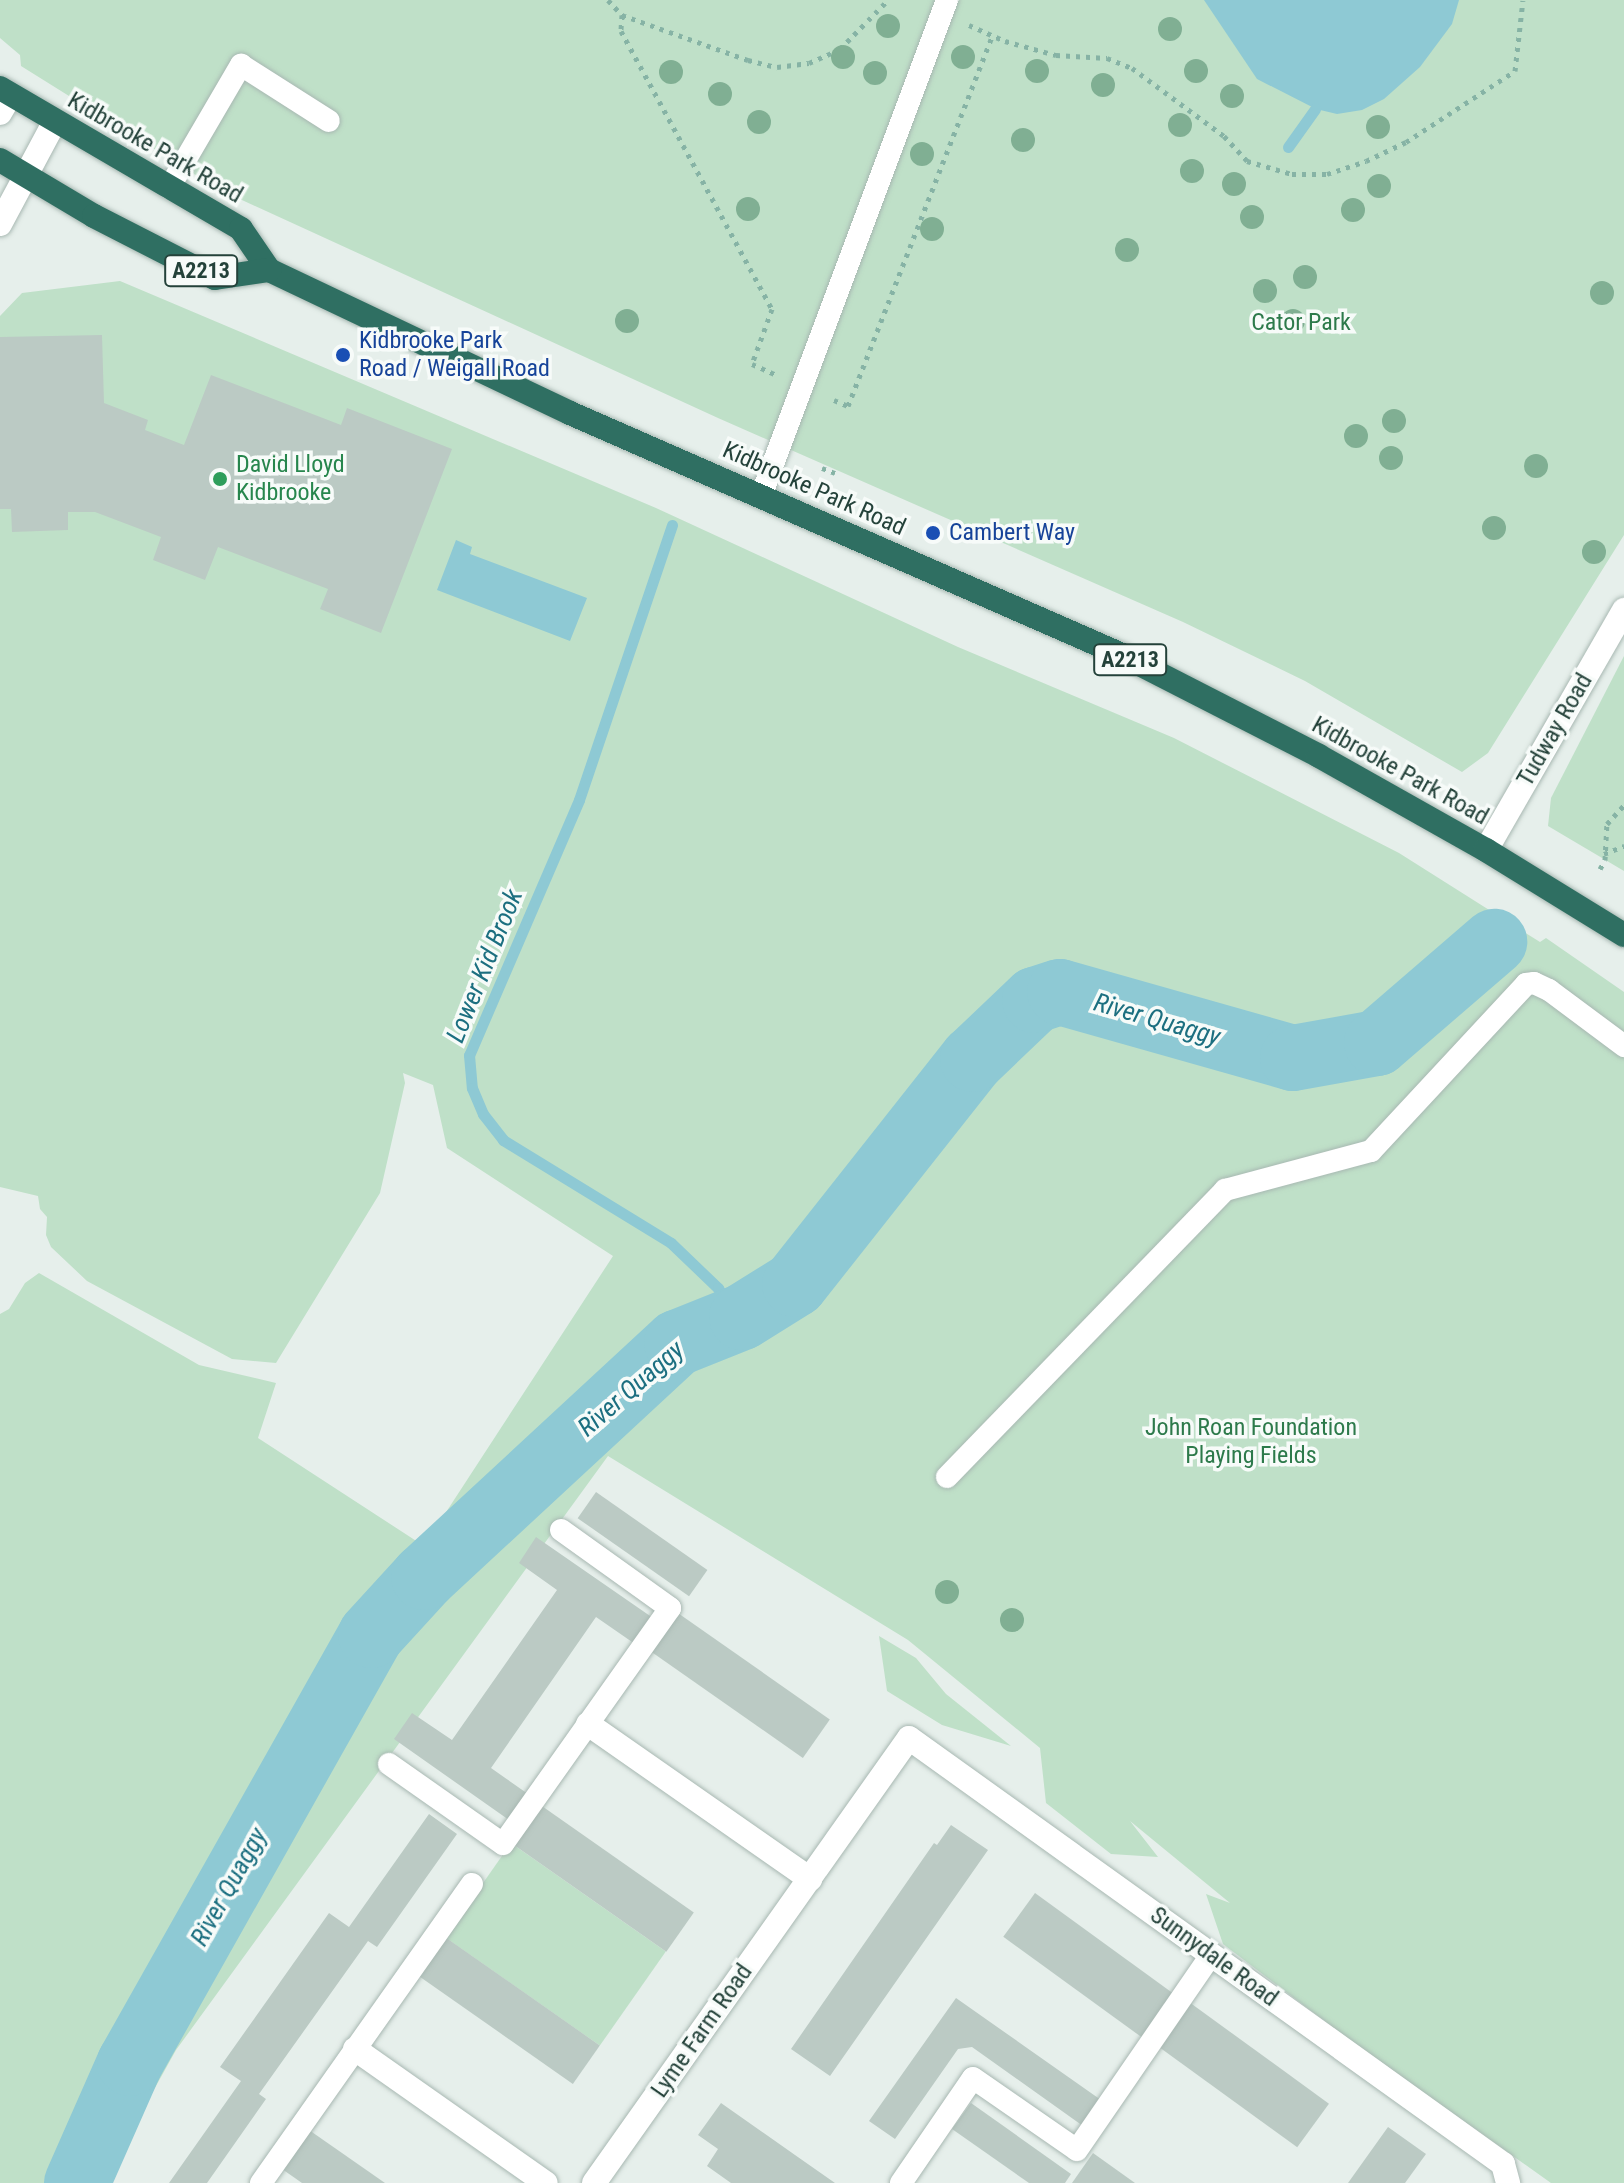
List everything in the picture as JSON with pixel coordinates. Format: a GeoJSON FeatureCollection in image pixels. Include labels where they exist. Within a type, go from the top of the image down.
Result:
{"type":"FeatureCollection","features":[{"type":"Feature","properties":{"kind":"highway","name":"Kidbrooke Park Road"},"geometry":{"type":"LineString","coordinates":[[3,99],[54,123],[241,229],[269,270],[570,413],[1122,655],[1319,756],[1486,850],[1624,935]]}},
{"type":"Feature","properties":{"kind":"highway","name":"A2213"},"geometry":{"type":"LineString","coordinates":[[0,160],[215,278],[269,270]]}},
{"type":"Feature","properties":{"kind":"street"},"geometry":{"type":"LineString","coordinates":[[0,224],[54,123]]}},
{"type":"Feature","properties":{"kind":"street","name":"Tudway Road"},"geometry":{"type":"LineString","coordinates":[[1486,850],[1624,610]]}},
{"type":"Feature","properties":{"kind":"street"},"geometry":{"type":"LineString","coordinates":[[588,1724],[810,1879]]}},
{"type":"Feature","properties":{"kind":"street","name":"Lyme Farm Road"},"geometry":{"type":"LineString","coordinates":[[594,2183],[909,1738]]}},
{"type":"Feature","properties":{"kind":"street","name":"Sunnydale Road"},"geometry":{"type":"LineString","coordinates":[[909,1738],[1503,2164],[1508,2183]]}},
{"type":"Feature","properties":{"kind":"street"},"geometry":{"type":"LineString","coordinates":[[355,2049],[546,2183]]}},
{"type":"Feature","properties":{"kind":"lane"},"geometry":{"type":"LineString","coordinates":[[761,496],[947,0]]}},
{"type":"Feature","properties":{"kind":"lane"},"geometry":{"type":"LineString","coordinates":[[169,188],[241,65],[329,121]]}},
{"type":"Feature","properties":{"kind":"lane"},"geometry":{"type":"LineString","coordinates":[[947,1477],[1225,1190],[1371,1151],[1526,984],[1534,983],[1549,990],[1624,1046]]}},
{"type":"Feature","properties":{"kind":"lane"},"geometry":{"type":"LineString","coordinates":[[389,1764],[503,1844],[670,1608],[561,1530]]}},
{"type":"Feature","properties":{"kind":"lane"},"geometry":{"type":"LineString","coordinates":[[261,2183],[472,1884]]}},
{"type":"Feature","properties":{"kind":"lane"},"geometry":{"type":"LineString","coordinates":[[901,2183],[973,2078],[1077,2150],[1211,1955]]}},
{"type":"Feature","properties":{"kind":"path"},"geometry":{"type":"LineString","coordinates":[[608,0],[622,15],[748,60],[777,67],[809,63],[840,49],[888,0]]}},
{"type":"Feature","properties":{"kind":"path"},"geometry":{"type":"LineString","coordinates":[[962,22],[1056,55],[1107,58],[1132,68],[1224,136],[1247,161],[1292,174],[1327,174],[1366,161],[1406,142],[1515,71],[1523,0]]}},
{"type":"Feature","properties":{"kind":"path"},"geometry":{"type":"LineString","coordinates":[[622,15],[621,31],[772,309],[752,364],[777,375]]}},
{"type":"Feature","properties":{"kind":"path"},"geometry":{"type":"LineString","coordinates":[[834,400],[848,406],[993,35]]}},
{"type":"Feature","properties":{"kind":"path"},"geometry":{"type":"LineString","coordinates":[[822,468],[835,473]]}},
{"type":"Feature","properties":{"kind":"path"},"geometry":{"type":"LineString","coordinates":[[1600,869],[1607,824],[1624,805]]}},
{"type":"Feature","properties":{"kind":"path"},"geometry":{"type":"LineString","coordinates":[[1604,854],[1624,846]]}},
{"type":"Feature","properties":{"kind":"green space","name":"Cator Park"},"geometry":{"type":"Polygon","coordinates":[[[0,0],[1624,0],[1624,535],[1488,753],[1462,772],[1305,681],[1183,622],[718,418],[218,189],[21,66],[20,55],[0,38],[0,0]]]}},
{"type":"Feature","properties":{"kind":"green space","name":"John Roan Foundation Playing Fields"},"geometry":{"type":"Polygon","coordinates":[[[120,281],[656,508],[958,647],[1174,738],[1399,853],[1540,942],[1546,938],[1624,992],[1624,2183],[1551,2183],[1347,2038],[1223,1944],[1206,1894],[1230,1903],[1130,1821],[1158,1857],[1111,1854],[1046,1803],[1040,1748],[908,1640],[608,1456],[176,2050],[102,2183],[66,2153],[50,2183],[0,2183],[0,1314],[9,1309],[25,1283],[39,1273],[199,1365],[276,1383],[258,1438],[424,1546],[613,1256],[447,1148],[433,1085],[403,1073],[405,1083],[380,1193],[276,1363],[232,1359],[87,1281],[51,1247],[46,1235],[47,1217],[40,1209],[38,1196],[0,1187],[0,316],[22,293],[120,281]]]}},
{"type":"Feature","properties":{"kind":"green space"},"geometry":{"type":"Polygon","coordinates":[[[1624,656],[1624,871],[1548,826],[1551,798],[1624,656]]]}},
{"type":"Feature","properties":{"kind":"green space"},"geometry":{"type":"Polygon","coordinates":[[[879,1636],[916,1658],[946,1694],[1011,1746],[942,1725],[887,1691],[879,1636]]]}},
{"type":"Feature","properties":{"kind":"green space"},"geometry":{"type":"Polygon","coordinates":[[[511,1843],[666,1951],[600,2046],[445,1937],[511,1843]]]}},
{"type":"Feature","properties":{"kind":"water"},"geometry":{"type":"Polygon","coordinates":[[[1204,0],[1459,0],[1452,24],[1420,67],[1384,99],[1362,110],[1337,114],[1316,109],[1257,79],[1204,0]]]}},
{"type":"Feature","properties":{"kind":"water"},"geometry":{"type":"Polygon","coordinates":[[[456,540],[472,547],[470,554],[587,598],[570,641],[437,590],[456,540]]]}},
{"type":"Feature","properties":{"kind":"building","name":"David Lloyd Kidbrooke"},"geometry":{"type":"Polygon","coordinates":[[[102,335],[104,403],[148,420],[145,430],[184,445],[211,375],[341,425],[347,408],[452,449],[381,633],[320,609],[328,589],[218,547],[205,580],[153,560],[161,537],[95,512],[68,512],[68,530],[12,532],[11,509],[0,509],[0,337],[102,335]]]}},
{"type":"Feature","properties":{"kind":"building"},"geometry":{"type":"Polygon","coordinates":[[[596,1492],[707,1570],[689,1596],[578,1518],[596,1492]]]}},
{"type":"Feature","properties":{"kind":"building"},"geometry":{"type":"Polygon","coordinates":[[[536,1537],[653,1618],[635,1644],[596,1617],[491,1768],[528,1794],[509,1820],[394,1739],[412,1713],[452,1740],[557,1590],[519,1563],[536,1537]]]}},
{"type":"Feature","properties":{"kind":"building"},"geometry":{"type":"Polygon","coordinates":[[[675,1611],[830,1719],[803,1758],[648,1650],[675,1611]]]}},
{"type":"Feature","properties":{"kind":"building"},"geometry":{"type":"Polygon","coordinates":[[[539,1804],[694,1912],[666,1952],[511,1843],[539,1804]]]}},
{"type":"Feature","properties":{"kind":"building"},"geometry":{"type":"Polygon","coordinates":[[[429,1814],[457,1834],[377,1947],[368,1941],[259,2094],[266,2099],[207,2183],[169,2183],[241,2081],[220,2067],[329,1913],[349,1927],[429,1814]]]}},
{"type":"Feature","properties":{"kind":"building"},"geometry":{"type":"Polygon","coordinates":[[[951,1825],[988,1850],[830,2076],[791,2049],[934,1843],[937,1845],[951,1825]]]}},
{"type":"Feature","properties":{"kind":"building"},"geometry":{"type":"Polygon","coordinates":[[[1035,1893],[1175,1995],[1143,2038],[1003,1937],[1035,1893]]]}},
{"type":"Feature","properties":{"kind":"building"},"geometry":{"type":"Polygon","coordinates":[[[445,1937],[600,2045],[573,2084],[418,1976],[445,1937]]]}},
{"type":"Feature","properties":{"kind":"building"},"geometry":{"type":"Polygon","coordinates":[[[956,1998],[1101,2100],[1083,2126],[972,2047],[958,2049],[895,2139],[869,2121],[956,1998]]]}},
{"type":"Feature","properties":{"kind":"building"},"geometry":{"type":"Polygon","coordinates":[[[1189,2002],[1329,2104],[1297,2147],[1157,2046],[1189,2002]]]}},
{"type":"Feature","properties":{"kind":"building"},"geometry":{"type":"Polygon","coordinates":[[[721,2103],[835,2183],[731,2183],[707,2166],[718,2149],[698,2135],[721,2103]]]}},
{"type":"Feature","properties":{"kind":"building"},"geometry":{"type":"Polygon","coordinates":[[[971,2103],[1071,2174],[1065,2183],[1029,2183],[952,2129],[971,2103]]]}},
{"type":"Feature","properties":{"kind":"building"},"geometry":{"type":"Polygon","coordinates":[[[1388,2127],[1426,2154],[1405,2183],[1348,2183],[1388,2127]]]}},
{"type":"Feature","properties":{"kind":"building"},"geometry":{"type":"Polygon","coordinates":[[[309,2130],[385,2183],[302,2183],[282,2169],[309,2130]]]}},
{"type":"Feature","properties":{"kind":"building"},"geometry":{"type":"Polygon","coordinates":[[[1093,2153],[1135,2183],[1072,2183],[1093,2153]]]}},
{"type":"Feature","properties":{"kind":"waterway"},"geometry":{"type":"LineString","coordinates":[[1288,147],[1315,109]]}},
{"type":"Feature","properties":{"kind":"waterway","name":"Lower Kid Brook"},"geometry":{"type":"LineString","coordinates":[[672,525],[579,800],[469,1055],[472,1088],[483,1114],[503,1140],[671,1243],[718,1288],[735,1319]]}},
{"type":"Feature","properties":{"kind":"waterway","name":"River Quaggy"},"geometry":{"type":"LineString","coordinates":[[77,2183],[130,2063],[371,1635],[424,1577],[677,1343],[742,1317],[795,1284],[973,1059],[1035,1000],[1060,992],[1293,1058],[1377,1043],[1494,942]]}},
{"type":"Feature","properties":{"kind":"place","name":"Kidbrooke Park Road / Weigall Road"},"geometry":{"type":"Point","coordinates":[343,355]}},
{"type":"Feature","properties":{"kind":"place","name":"David Lloyd Kidbrooke"},"geometry":{"type":"Point","coordinates":[220,479]}},
{"type":"Feature","properties":{"kind":"place","name":"Cambert Way"},"geometry":{"type":"Point","coordinates":[933,533]}}]}
